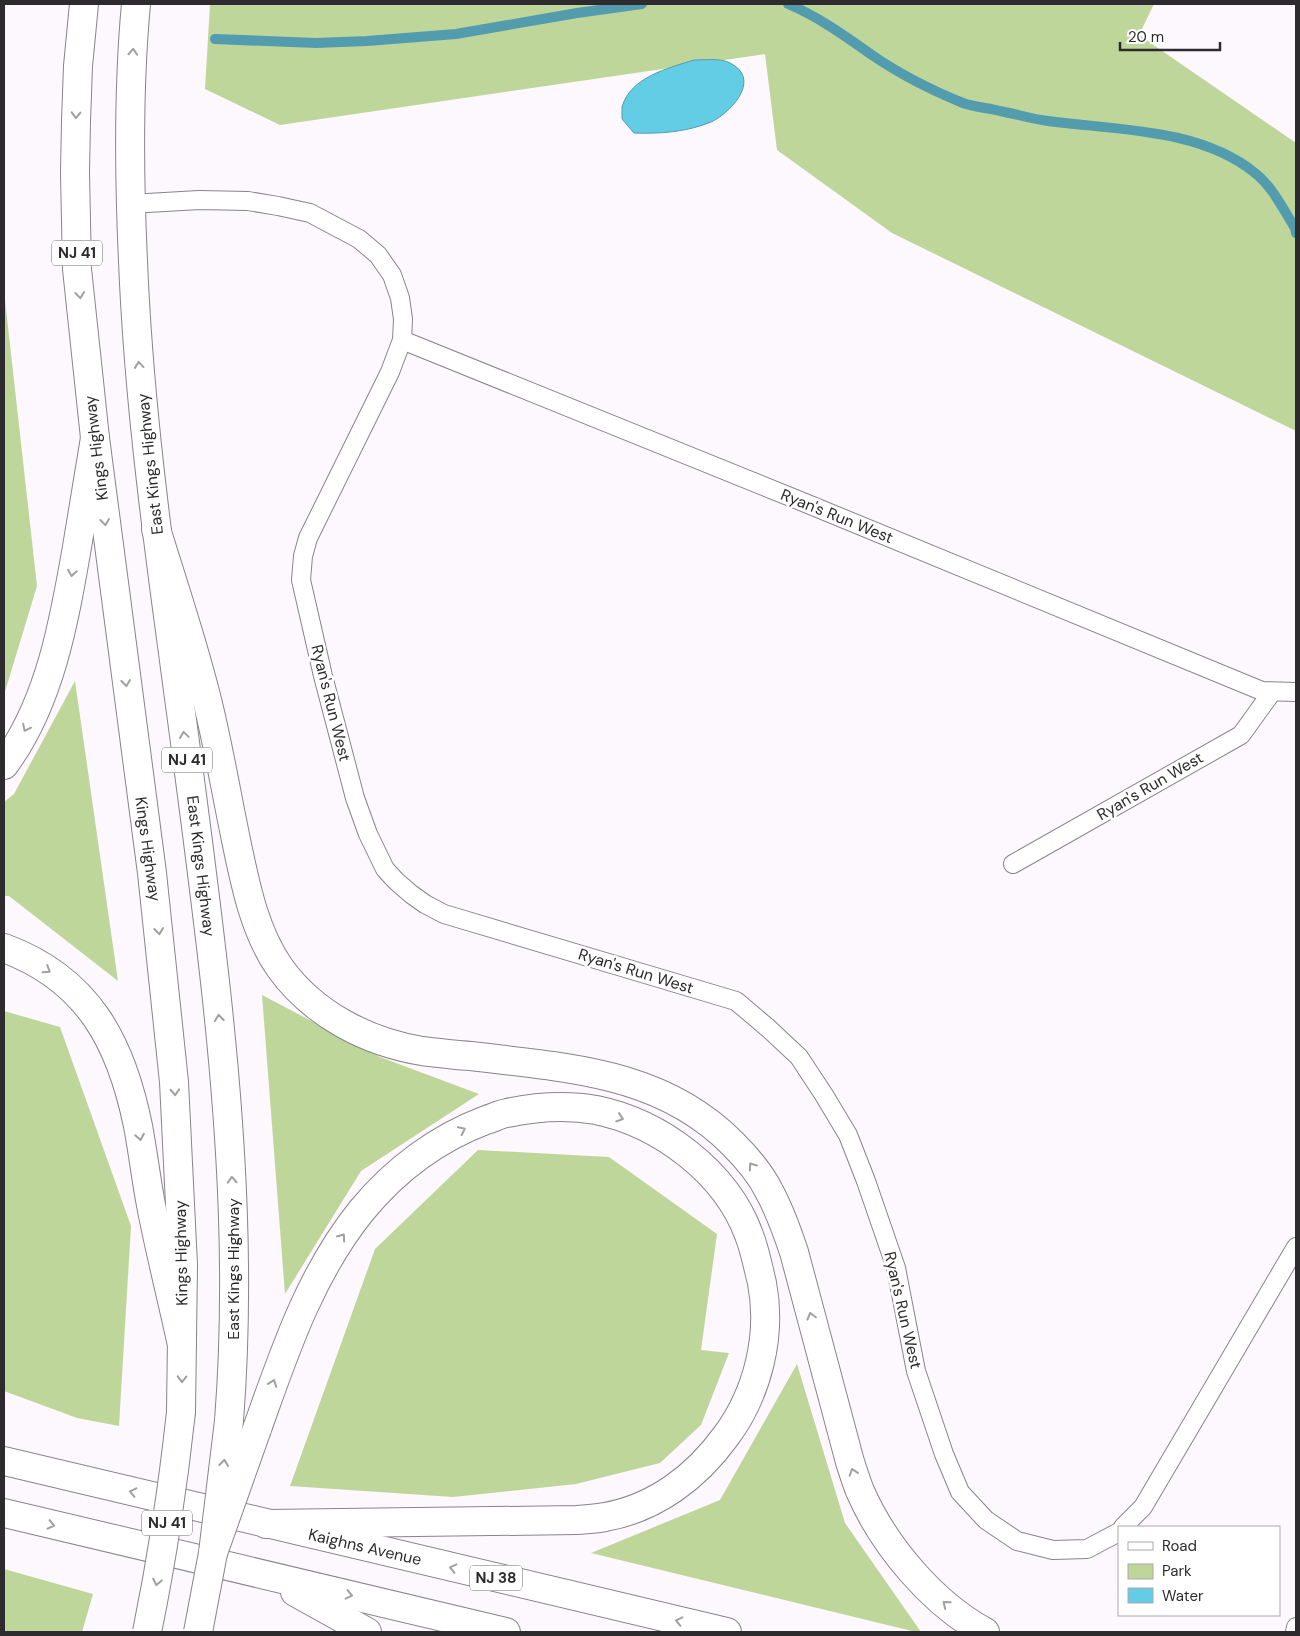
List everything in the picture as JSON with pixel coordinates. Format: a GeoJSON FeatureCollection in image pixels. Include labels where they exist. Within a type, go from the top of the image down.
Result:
{"type":"FeatureCollection","features":[{"type":"Feature","properties":{"kind":"main road","name":"Kings Highway"},"geometry":{"type":"LineString","coordinates":[[84,4],[78,66],[75,173],[77,269],[94,438],[152,873],[174,1082],[182,1256],[181,1412],[167,1525],[146,1632]]}},
{"type":"Feature","properties":{"kind":"main road","name":"East Kings Highway"},"geometry":{"type":"LineString","coordinates":[[136,4],[130,100],[130,204],[143,412],[156,529],[211,941],[227,1109],[234,1242],[233,1365],[228,1421],[213,1553],[198,1632]]}},
{"type":"Feature","properties":{"kind":"main road"},"geometry":{"type":"LineString","coordinates":[[4,765],[16,748],[33,714],[58,645],[67,607],[94,438]]}},
{"type":"Feature","properties":{"kind":"main road"},"geometry":{"type":"LineString","coordinates":[[156,529],[206,695],[240,859],[252,907],[263,937],[279,967],[301,992],[326,1013],[354,1030],[388,1043],[420,1050],[591,1072],[626,1081],[661,1093],[694,1111],[722,1133],[748,1159],[768,1189],[783,1220],[794,1252],[850,1462],[860,1490],[875,1520],[893,1548],[918,1579],[944,1603],[985,1632]]}},
{"type":"Feature","properties":{"kind":"main road"},"geometry":{"type":"LineString","coordinates":[[4,948],[24,956],[67,984],[86,1002],[114,1046],[132,1097],[151,1204],[182,1345]]}},
{"type":"Feature","properties":{"kind":"main road"},"geometry":{"type":"LineString","coordinates":[[213,1553],[301,1310],[340,1240],[362,1210],[387,1183],[414,1160],[443,1140],[475,1124],[505,1113],[568,1107],[596,1110],[626,1119],[652,1132],[676,1145],[700,1164],[719,1184],[736,1208],[749,1234],[758,1264],[764,1296],[765,1326],[756,1377],[746,1402],[732,1428],[713,1454],[687,1479],[664,1495],[636,1509],[606,1517],[577,1520],[266,1524]]}},
{"type":"Feature","properties":{"kind":"main road"},"geometry":{"type":"LineString","coordinates":[[4,1448],[46,1472]]}},
{"type":"Feature","properties":{"kind":"main road","name":"Kaighns Avenue"},"geometry":{"type":"LineString","coordinates":[[4,1461],[727,1632]]}},
{"type":"Feature","properties":{"kind":"main road"},"geometry":{"type":"LineString","coordinates":[[4,1513],[506,1632]]}},
{"type":"Feature","properties":{"kind":"main road"},"geometry":{"type":"LineString","coordinates":[[268,1576],[367,1632]]}},
{"type":"Feature","properties":{"kind":"lane","name":"Ryan's Run West"},"geometry":{"type":"LineString","coordinates":[[130,204],[199,200],[248,201],[310,213],[359,239],[378,255],[392,275],[400,298],[403,319],[402,340],[390,372],[308,538],[303,556],[301,580],[323,676],[355,798],[368,834],[385,870],[396,882],[424,904],[444,914],[736,1001],[768,1028],[799,1057],[848,1135],[896,1268],[916,1371],[944,1454],[960,1492],[986,1520],[1017,1541],[1053,1550],[1087,1549],[1118,1533]]}},
{"type":"Feature","properties":{"kind":"lane","name":"Ryan's Run West"},"geometry":{"type":"LineString","coordinates":[[402,340],[798,500],[1262,692],[1296,692]]}},
{"type":"Feature","properties":{"kind":"lane","name":"Ryan's Run West"},"geometry":{"type":"LineString","coordinates":[[1013,864],[1241,735],[1272,692]]}},
{"type":"Feature","properties":{"kind":"lane"},"geometry":{"type":"LineString","coordinates":[[1124,1526],[1143,1507],[1296,1247]]}},
{"type":"Feature","properties":{"kind":"lane"},"geometry":{"type":"LineString","coordinates":[[1295,1632],[1296,1627]]}},
{"type":"Feature","properties":{"kind":"green space"},"geometry":{"type":"Polygon","coordinates":[[[210,4],[1154,4],[1139,35],[1296,143],[1296,431],[892,233],[777,150],[765,54],[280,125],[205,89],[210,4]]]}},
{"type":"Feature","properties":{"kind":"green space"},"geometry":{"type":"Polygon","coordinates":[[[4,291],[37,586],[4,695],[4,291]]]}},
{"type":"Feature","properties":{"kind":"green space"},"geometry":{"type":"Polygon","coordinates":[[[75,681],[118,981],[9,896],[4,896],[4,802],[14,794],[75,681]]]}},
{"type":"Feature","properties":{"kind":"green space"},"geometry":{"type":"Polygon","coordinates":[[[262,995],[380,1057],[479,1094],[361,1171],[285,1294],[262,995]]]}},
{"type":"Feature","properties":{"kind":"green space"},"geometry":{"type":"Polygon","coordinates":[[[4,1011],[60,1027],[131,1226],[119,1426],[77,1418],[4,1391],[4,1011]]]}},
{"type":"Feature","properties":{"kind":"green space"},"geometry":{"type":"Polygon","coordinates":[[[478,1150],[609,1157],[717,1234],[701,1350],[729,1353],[701,1425],[660,1463],[576,1484],[453,1497],[290,1486],[375,1249],[478,1150]]]}},
{"type":"Feature","properties":{"kind":"green space"},"geometry":{"type":"Polygon","coordinates":[[[797,1364],[845,1523],[921,1632],[591,1553],[720,1500],[797,1364]]]}},
{"type":"Feature","properties":{"kind":"green space"},"geometry":{"type":"Polygon","coordinates":[[[4,1569],[93,1594],[82,1632],[4,1632],[4,1569]]]}},
{"type":"Feature","properties":{"kind":"water"},"geometry":{"type":"Polygon","coordinates":[[[694,60],[726,61],[742,73],[743,89],[733,105],[711,122],[692,128],[663,133],[634,133],[622,119],[622,107],[626,97],[633,88],[662,70],[694,60]]]}},
{"type":"Feature","properties":{"kind":"waterway"},"geometry":{"type":"LineString","coordinates":[[215,39],[316,43],[456,34],[642,4]]}},
{"type":"Feature","properties":{"kind":"waterway"},"geometry":{"type":"LineString","coordinates":[[788,4],[821,21],[905,76],[963,103],[1042,120],[1156,134],[1183,139],[1209,147],[1233,158],[1261,178],[1277,198],[1295,228],[1296,233]]}}]}
